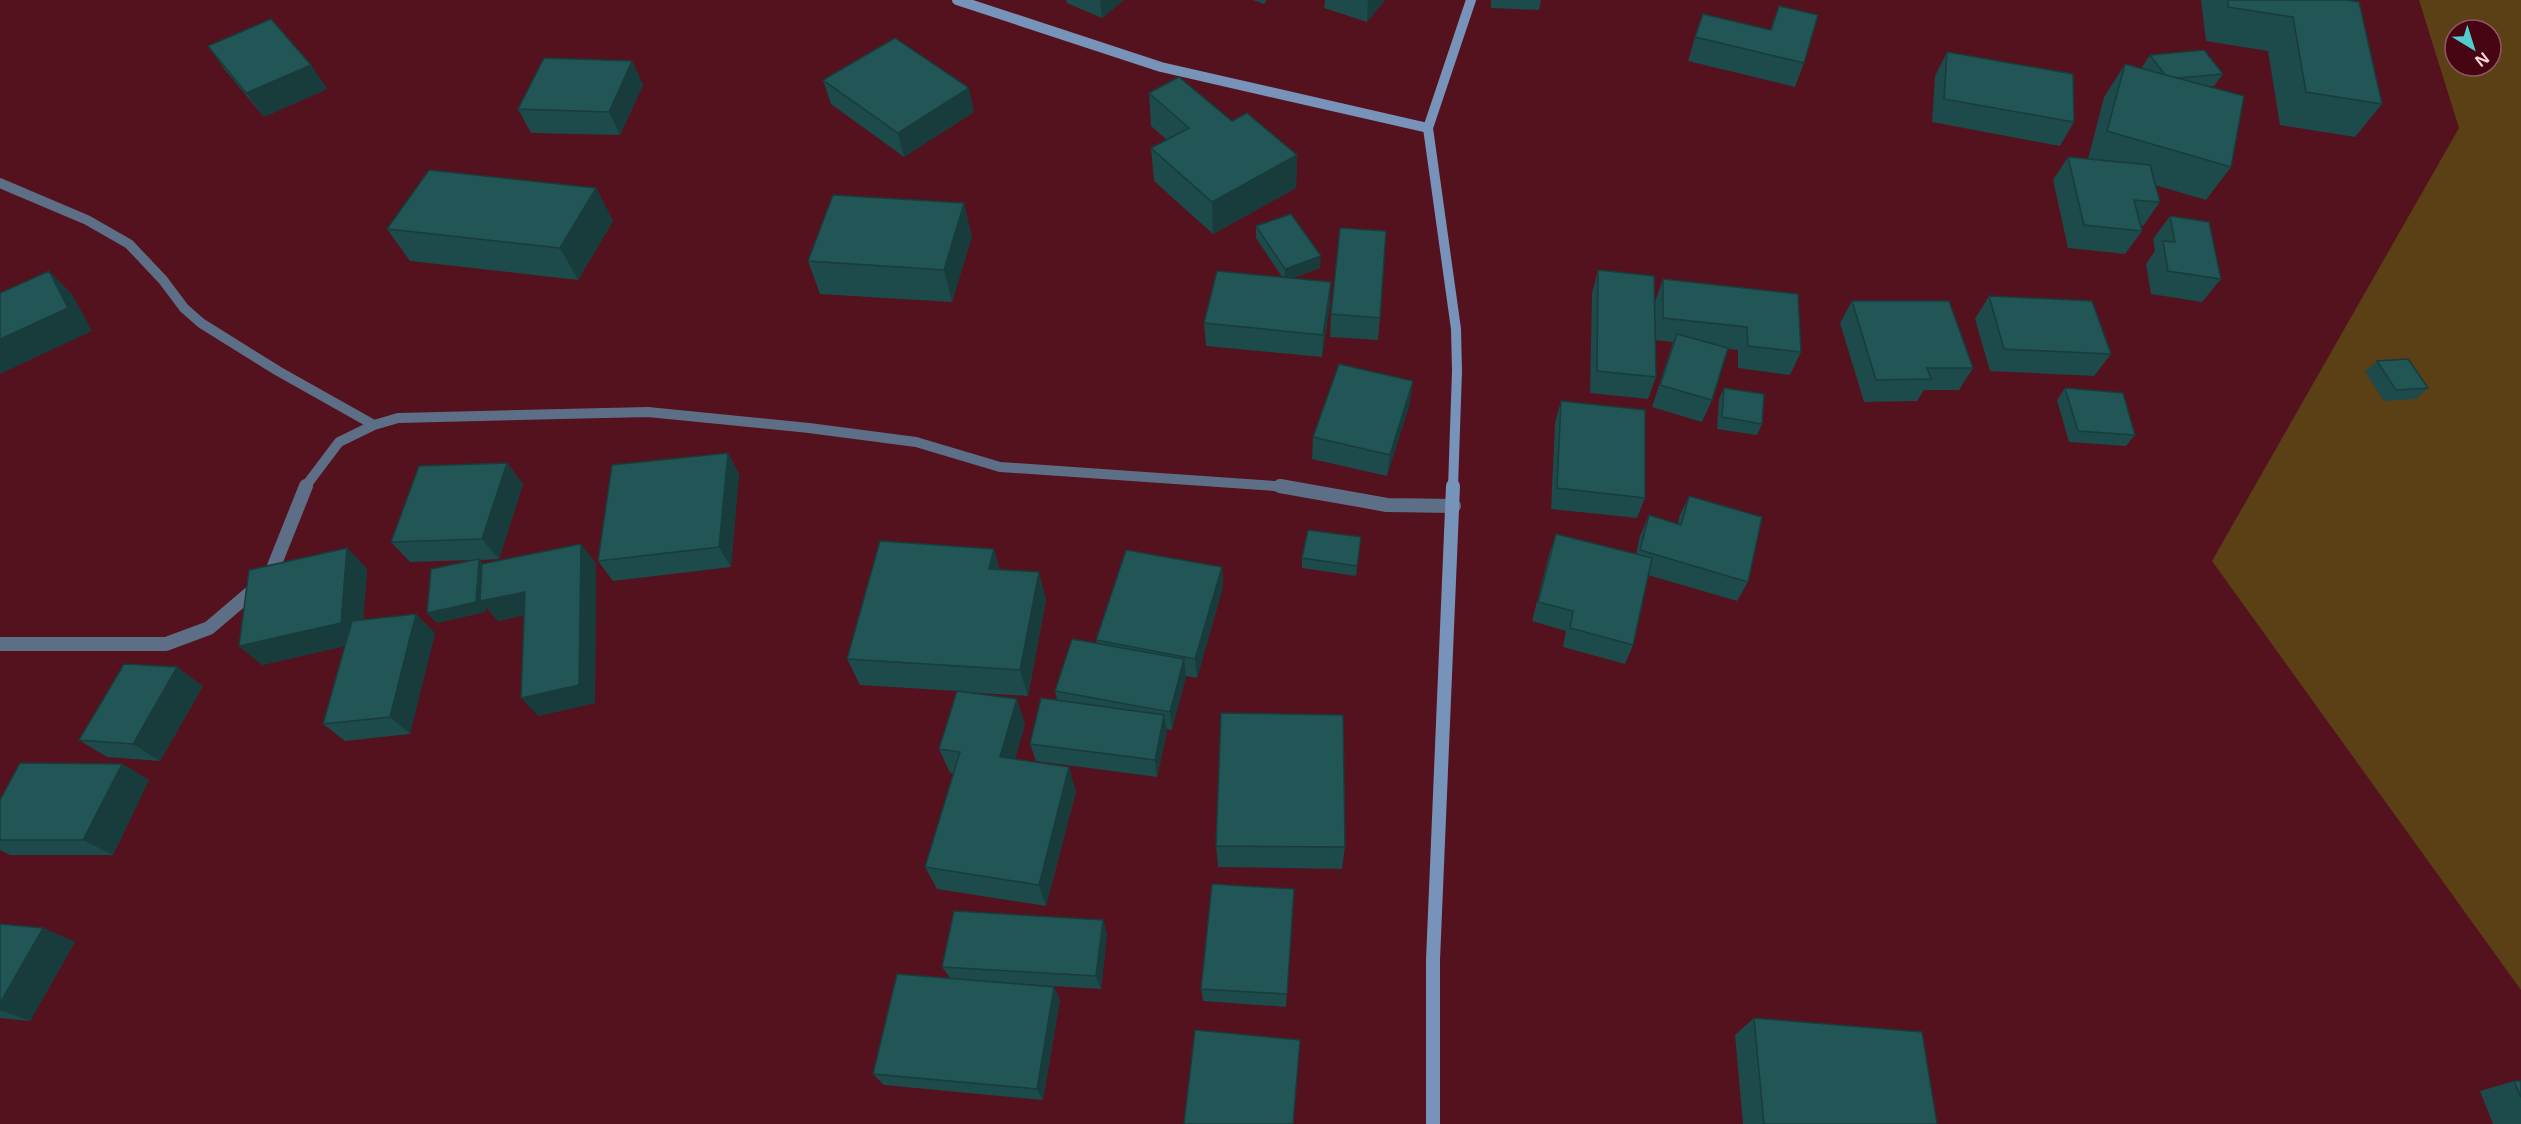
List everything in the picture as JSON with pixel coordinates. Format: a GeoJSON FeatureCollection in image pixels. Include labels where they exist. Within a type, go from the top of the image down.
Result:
{"type":"FeatureCollection","features":[{"type":"Feature","properties":{"kind":"street"},"geometry":{"type":"LineString","coordinates":[[957,0],[1161,67],[1428,128]]}},
{"type":"Feature","properties":{"kind":"street"},"geometry":{"type":"LineString","coordinates":[[1433,1124],[1435,923],[1454,506],[1457,355],[1446,251],[1428,128],[1471,0]]}},
{"type":"Feature","properties":{"kind":"street"},"geometry":{"type":"LineString","coordinates":[[0,183],[87,220],[129,244],[163,280],[184,308],[201,323],[278,371],[374,425]]}},
{"type":"Feature","properties":{"kind":"street"},"geometry":{"type":"LineString","coordinates":[[0,644],[166,644],[209,628],[273,573],[306,485],[339,442],[374,425],[398,418],[648,412],[809,428],[916,442],[1000,467],[1281,486],[1387,505],[1454,506]]}},
{"type":"Feature","properties":{"kind":"shaded area"},"geometry":{"type":"Polygon","coordinates":[[[2419,0],[2521,0],[2521,990],[2212,561],[2459,128],[2443,78],[2503,78],[2503,18],[2443,18],[2443,77],[2419,0]]]}},
{"type":"Feature","properties":{"kind":"building"},"geometry":{"type":"Polygon","coordinates":[[[2228,0],[2346,0],[2359,2],[2382,104],[2306,92],[2293,17],[2228,7],[2228,0]]]}},
{"type":"Feature","properties":{"kind":"building"},"geometry":{"type":"Polygon","coordinates":[[[1779,6],[1818,15],[1804,63],[1695,37],[1703,14],[1771,30],[1779,6]]]}},
{"type":"Feature","properties":{"kind":"building"},"geometry":{"type":"Polygon","coordinates":[[[271,19],[311,65],[246,93],[208,46],[271,19]]]}},
{"type":"Feature","properties":{"kind":"building"},"geometry":{"type":"Polygon","coordinates":[[[895,38],[969,88],[898,133],[823,80],[895,38]]]}},
{"type":"Feature","properties":{"kind":"building"},"geometry":{"type":"Polygon","coordinates":[[[2204,50],[2223,74],[2178,78],[2165,75],[2150,55],[2204,50]]]}},
{"type":"Feature","properties":{"kind":"building"},"geometry":{"type":"Polygon","coordinates":[[[1947,52],[2073,74],[2074,122],[1944,99],[1947,52]]]}},
{"type":"Feature","properties":{"kind":"building"},"geometry":{"type":"Polygon","coordinates":[[[544,58],[632,61],[609,112],[518,109],[544,58]]]}},
{"type":"Feature","properties":{"kind":"building"},"geometry":{"type":"Polygon","coordinates":[[[2125,64],[2244,96],[2231,167],[2107,131],[2125,64]]]}},
{"type":"Feature","properties":{"kind":"building"},"geometry":{"type":"Polygon","coordinates":[[[1179,77],[1232,121],[1247,113],[1297,155],[1212,202],[1151,148],[1189,128],[1149,93],[1179,77]]]}},
{"type":"Feature","properties":{"kind":"building"},"geometry":{"type":"Polygon","coordinates":[[[2068,157],[2150,165],[2160,202],[2134,200],[2142,231],[2084,225],[2068,157]]]}},
{"type":"Feature","properties":{"kind":"building"},"geometry":{"type":"Polygon","coordinates":[[[429,170],[596,188],[560,248],[387,229],[429,170]]]}},
{"type":"Feature","properties":{"kind":"building"},"geometry":{"type":"Polygon","coordinates":[[[833,195],[964,203],[944,270],[808,261],[833,195]]]}},
{"type":"Feature","properties":{"kind":"building"},"geometry":{"type":"Polygon","coordinates":[[[1291,214],[1321,256],[1285,269],[1256,226],[1291,214]]]}},
{"type":"Feature","properties":{"kind":"building"},"geometry":{"type":"Polygon","coordinates":[[[2170,216],[2209,222],[2221,279],[2168,271],[2163,241],[2175,242],[2170,216]]]}},
{"type":"Feature","properties":{"kind":"building"},"geometry":{"type":"Polygon","coordinates":[[[1340,228],[1386,231],[1380,318],[1331,314],[1340,228]]]}},
{"type":"Feature","properties":{"kind":"building"},"geometry":{"type":"Polygon","coordinates":[[[1598,270],[1654,276],[1656,377],[1597,371],[1598,270]]]}},
{"type":"Feature","properties":{"kind":"building"},"geometry":{"type":"Polygon","coordinates":[[[49,271],[68,308],[0,339],[0,293],[49,271]]]}},
{"type":"Feature","properties":{"kind":"building"},"geometry":{"type":"Polygon","coordinates":[[[1217,271],[1331,282],[1323,335],[1204,323],[1217,271]]]}},
{"type":"Feature","properties":{"kind":"building"},"geometry":{"type":"Polygon","coordinates":[[[1663,279],[1798,294],[1801,352],[1748,346],[1747,327],[1663,318],[1663,279]]]}},
{"type":"Feature","properties":{"kind":"building"},"geometry":{"type":"Polygon","coordinates":[[[1989,296],[2092,301],[2111,354],[2004,349],[1989,296]]]}},
{"type":"Feature","properties":{"kind":"building"},"geometry":{"type":"Polygon","coordinates":[[[1852,301],[1949,301],[1973,368],[1927,368],[1931,379],[1876,380],[1852,301]]]}},
{"type":"Feature","properties":{"kind":"building"},"geometry":{"type":"Polygon","coordinates":[[[1677,334],[1728,348],[1712,400],[1660,385],[1677,334]]]}},
{"type":"Feature","properties":{"kind":"building"},"geometry":{"type":"Polygon","coordinates":[[[2408,359],[2428,388],[2396,390],[2377,361],[2408,359]]]}},
{"type":"Feature","properties":{"kind":"building"},"geometry":{"type":"Polygon","coordinates":[[[1339,364],[1413,381],[1390,455],[1313,437],[1339,364]]]}},
{"type":"Feature","properties":{"kind":"building"},"geometry":{"type":"Polygon","coordinates":[[[1724,388],[1764,394],[1762,424],[1722,417],[1724,388]]]}},
{"type":"Feature","properties":{"kind":"building"},"geometry":{"type":"Polygon","coordinates":[[[2065,388],[2123,393],[2135,435],[2078,431],[2065,388]]]}},
{"type":"Feature","properties":{"kind":"building"},"geometry":{"type":"Polygon","coordinates":[[[1561,401],[1645,410],[1645,498],[1557,488],[1561,401]]]}},
{"type":"Feature","properties":{"kind":"building"},"geometry":{"type":"Polygon","coordinates":[[[728,453],[719,547],[598,561],[612,465],[728,453]]]}},
{"type":"Feature","properties":{"kind":"building"},"geometry":{"type":"Polygon","coordinates":[[[507,463],[482,539],[391,542],[419,466],[507,463]]]}},
{"type":"Feature","properties":{"kind":"building"},"geometry":{"type":"Polygon","coordinates":[[[1689,496],[1762,517],[1748,582],[1640,550],[1649,515],[1681,525],[1689,496]]]}},
{"type":"Feature","properties":{"kind":"building"},"geometry":{"type":"Polygon","coordinates":[[[1308,530],[1361,537],[1357,566],[1302,558],[1308,530]]]}},
{"type":"Feature","properties":{"kind":"building"},"geometry":{"type":"Polygon","coordinates":[[[1556,534],[1652,558],[1633,645],[1570,628],[1573,611],[1538,602],[1556,534]]]}},
{"type":"Feature","properties":{"kind":"building"},"geometry":{"type":"Polygon","coordinates":[[[880,541],[994,549],[989,569],[1039,572],[1020,670],[847,659],[880,541]]]}},
{"type":"Feature","properties":{"kind":"building"},"geometry":{"type":"Polygon","coordinates":[[[581,544],[579,685],[521,698],[525,592],[480,601],[482,564],[581,544]]]}},
{"type":"Feature","properties":{"kind":"building"},"geometry":{"type":"Polygon","coordinates":[[[347,548],[341,623],[239,646],[249,570],[347,548]]]}},
{"type":"Feature","properties":{"kind":"building"},"geometry":{"type":"Polygon","coordinates":[[[1126,550],[1222,567],[1195,659],[1096,640],[1126,550]]]}},
{"type":"Feature","properties":{"kind":"building"},"geometry":{"type":"Polygon","coordinates":[[[479,559],[476,602],[427,613],[431,569],[479,559]]]}},
{"type":"Feature","properties":{"kind":"building"},"geometry":{"type":"Polygon","coordinates":[[[416,614],[390,717],[323,724],[352,621],[416,614]]]}},
{"type":"Feature","properties":{"kind":"building"},"geometry":{"type":"Polygon","coordinates":[[[1072,639],[1184,659],[1170,712],[1055,691],[1072,639]]]}},
{"type":"Feature","properties":{"kind":"building"},"geometry":{"type":"Polygon","coordinates":[[[124,664],[177,667],[133,744],[79,740],[124,664]]]}},
{"type":"Feature","properties":{"kind":"building"},"geometry":{"type":"Polygon","coordinates":[[[957,691],[1017,699],[1000,757],[1069,767],[1039,885],[925,867],[960,752],[939,749],[957,691]]]}},
{"type":"Feature","properties":{"kind":"building"},"geometry":{"type":"Polygon","coordinates":[[[1041,698],[1164,715],[1155,760],[1030,744],[1041,698]]]}},
{"type":"Feature","properties":{"kind":"building"},"geometry":{"type":"Polygon","coordinates":[[[1221,713],[1343,715],[1345,847],[1216,846],[1221,713]]]}},
{"type":"Feature","properties":{"kind":"building"},"geometry":{"type":"Polygon","coordinates":[[[20,763],[122,764],[83,840],[0,840],[0,800],[20,763]]]}},
{"type":"Feature","properties":{"kind":"building"},"geometry":{"type":"Polygon","coordinates":[[[1212,884],[1294,889],[1287,994],[1201,989],[1212,884]]]}},
{"type":"Feature","properties":{"kind":"building"},"geometry":{"type":"Polygon","coordinates":[[[954,911],[1103,920],[1096,976],[942,967],[954,911]]]}},
{"type":"Feature","properties":{"kind":"building"},"geometry":{"type":"Polygon","coordinates":[[[0,924],[43,928],[0,1003],[0,924]]]}},
{"type":"Feature","properties":{"kind":"building"},"geometry":{"type":"Polygon","coordinates":[[[897,974],[1054,987],[1037,1089],[873,1074],[897,974]]]}},
{"type":"Feature","properties":{"kind":"building"},"geometry":{"type":"Polygon","coordinates":[[[1754,1018],[1922,1032],[1937,1124],[1764,1124],[1754,1018]]]}},
{"type":"Feature","properties":{"kind":"building"},"geometry":{"type":"Polygon","coordinates":[[[1195,1030],[1300,1040],[1293,1124],[1184,1124],[1195,1030]]]}},
{"type":"Feature","properties":{"kind":"building"},"geometry":{"type":"Polygon","coordinates":[[[2514,1081],[2521,1081],[2521,1097],[2514,1081]]]}}]}
